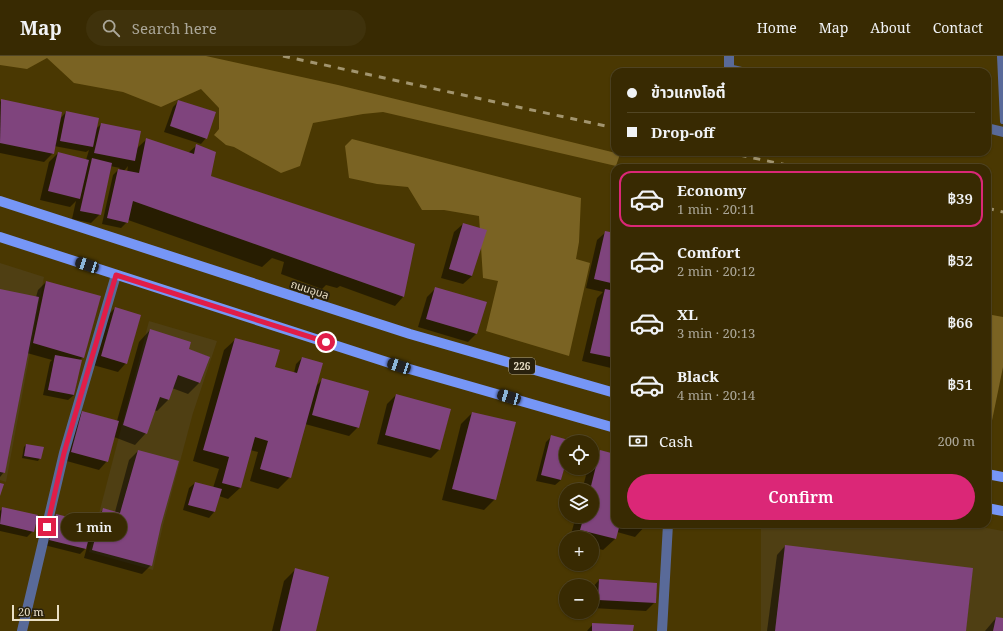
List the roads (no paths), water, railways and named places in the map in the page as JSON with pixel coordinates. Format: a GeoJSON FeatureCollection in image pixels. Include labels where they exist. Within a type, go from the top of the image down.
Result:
{"type":"FeatureCollection","features":[{"type":"Feature","properties":{"kind":"main road","name":"ถนนอุบล"},"geometry":{"type":"LineString","coordinates":[[0,201],[429,340],[611,392]]}},
{"type":"Feature","properties":{"kind":"main road"},"geometry":{"type":"LineString","coordinates":[[0,237],[419,371],[611,427]]}},
{"type":"Feature","properties":{"kind":"main road"},"geometry":{"type":"LineString","coordinates":[[991,475],[1003,477]]}},
{"type":"Feature","properties":{"kind":"main road"},"geometry":{"type":"LineString","coordinates":[[991,509],[1003,511]]}},
{"type":"Feature","properties":{"kind":"street"},"geometry":{"type":"LineString","coordinates":[[729,56],[729,68]]}},
{"type":"Feature","properties":{"kind":"street"},"geometry":{"type":"LineString","coordinates":[[991,129],[1003,132]]}},
{"type":"Feature","properties":{"kind":"street"},"geometry":{"type":"LineString","coordinates":[[22,631],[64,453],[116,275]]}},
{"type":"Feature","properties":{"kind":"street"},"geometry":{"type":"LineString","coordinates":[[662,631],[668,528]]}},
{"type":"Feature","properties":{"kind":"lane"},"geometry":{"type":"LineString","coordinates":[[1000,56],[1003,121]]}},
{"type":"Feature","properties":{"kind":"railway"},"geometry":{"type":"LineString","coordinates":[[283,56],[611,127]]}},
{"type":"Feature","properties":{"kind":"railway"},"geometry":{"type":"LineString","coordinates":[[744,156],[782,164]]}},
{"type":"Feature","properties":{"kind":"railway"},"geometry":{"type":"LineString","coordinates":[[991,209],[1003,212]]}}]}
